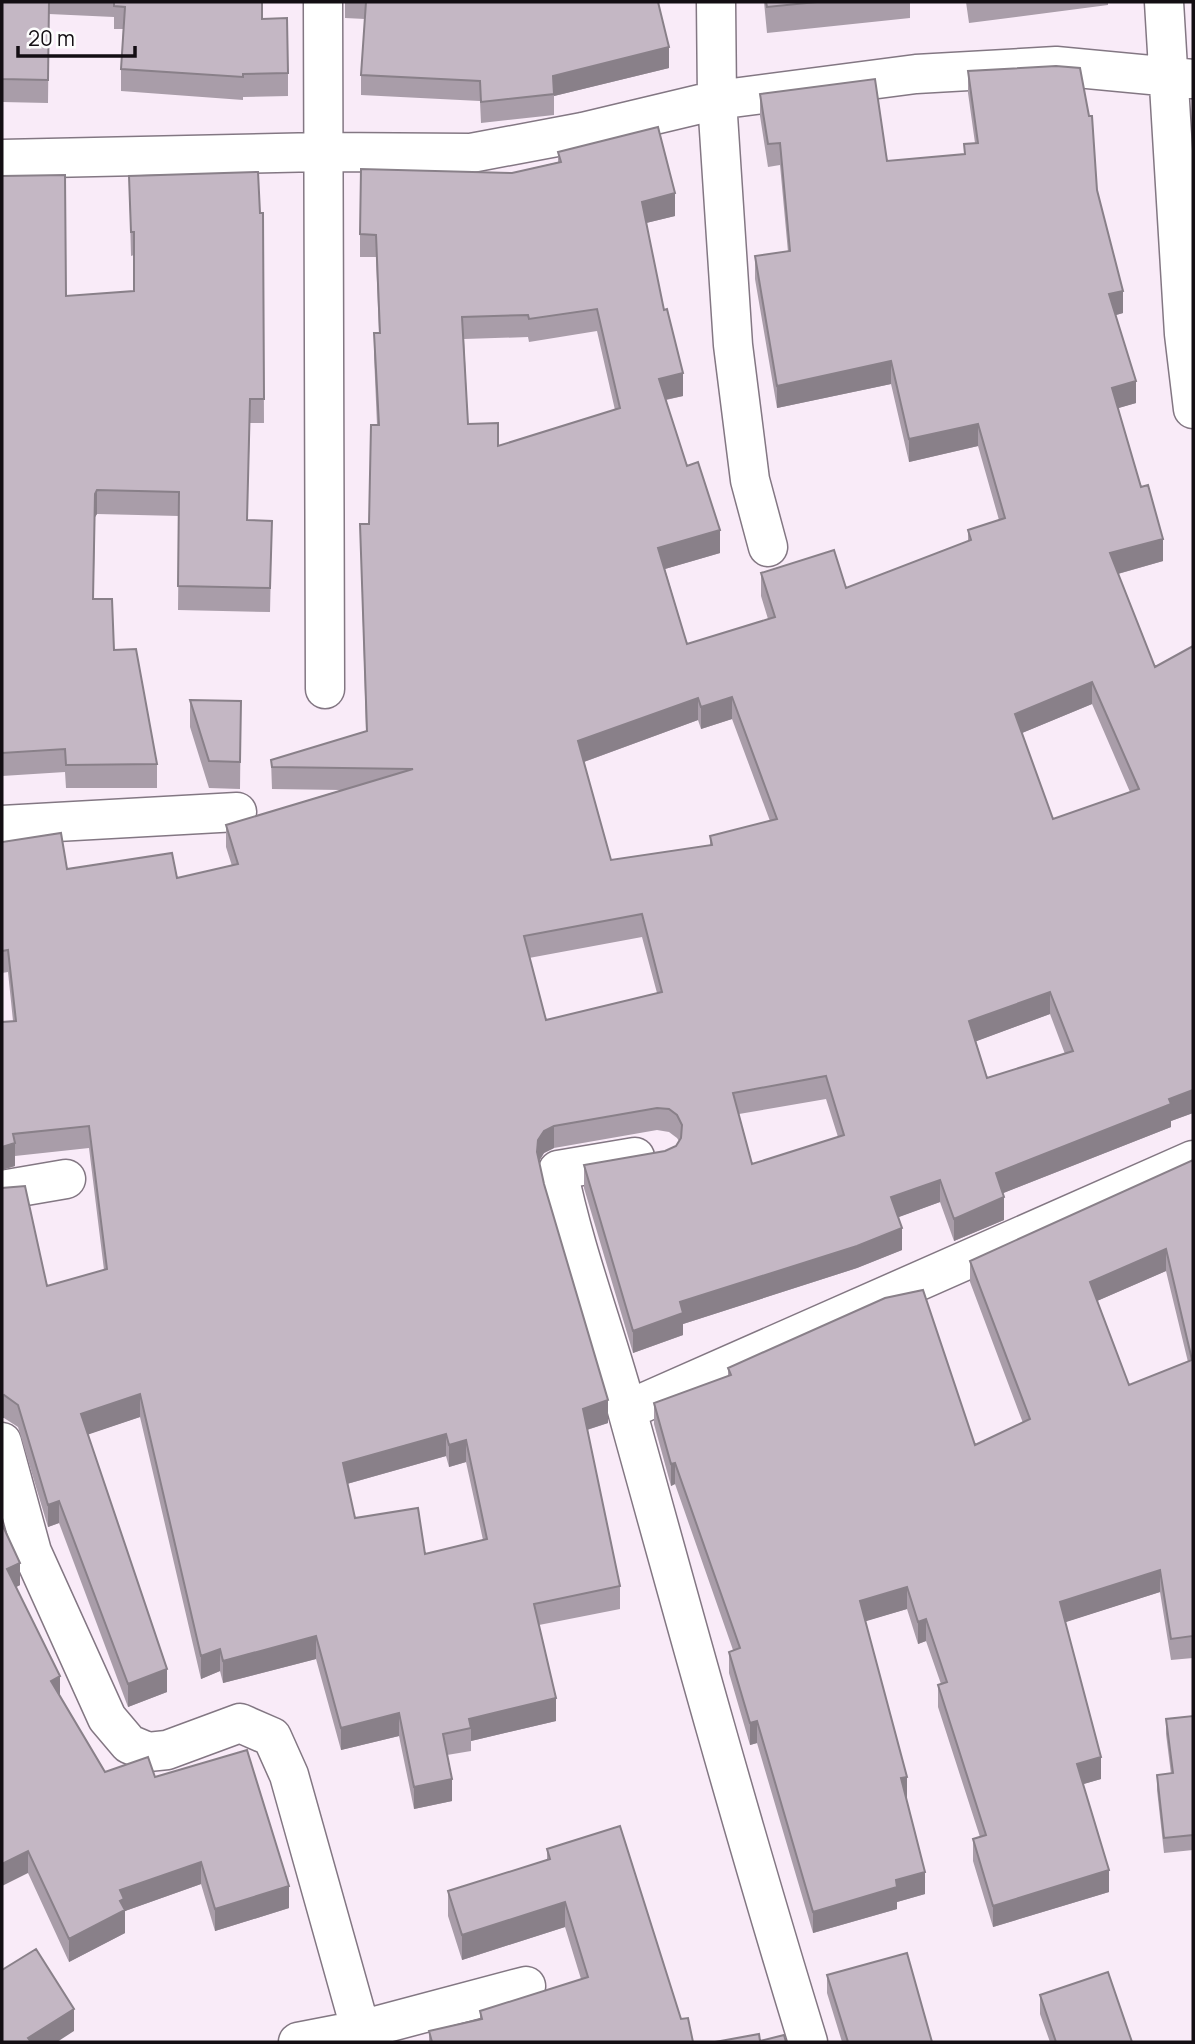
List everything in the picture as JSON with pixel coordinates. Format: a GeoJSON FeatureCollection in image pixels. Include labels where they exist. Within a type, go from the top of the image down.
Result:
{"type":"FeatureCollection","features":[{"type":"Feature","properties":{"kind":"street"},"geometry":{"type":"LineString","coordinates":[[323,2],[321,152],[325,689]]}},
{"type":"Feature","properties":{"kind":"street"},"geometry":{"type":"LineString","coordinates":[[716,2],[717,100],[733,345],[750,480],[768,547]]}},
{"type":"Feature","properties":{"kind":"street"},"geometry":{"type":"LineString","coordinates":[[1164,2],[1181,79],[1184,334],[1193,409]]}},
{"type":"Feature","properties":{"kind":"street"},"geometry":{"type":"LineString","coordinates":[[2,159],[321,152],[471,153],[583,132],[717,100],[916,74],[1056,66],[1181,79]]}},
{"type":"Feature","properties":{"kind":"street"},"geometry":{"type":"LineString","coordinates":[[2,825],[237,812]]}},
{"type":"Feature","properties":{"kind":"street"},"geometry":{"type":"LineString","coordinates":[[662,1152],[558,1170],[571,1236],[627,1410],[687,1633],[808,2042]]}},
{"type":"Feature","properties":{"kind":"street"},"geometry":{"type":"LineString","coordinates":[[627,1410],[1193,1160]]}},
{"type":"Feature","properties":{"kind":"street"},"geometry":{"type":"LineString","coordinates":[[2,1190],[66,1179]]}},
{"type":"Feature","properties":{"kind":"street"},"geometry":{"type":"LineString","coordinates":[[2,1443],[32,1552],[107,1718],[129,1744],[148,1752],[167,1751],[240,1723],[272,1737],[289,1775],[362,2036]]}},
{"type":"Feature","properties":{"kind":"street"},"geometry":{"type":"LineString","coordinates":[[298,2042],[362,2036],[526,1986]]}},
{"type":"Feature","properties":{"kind":"building"},"geometry":{"type":"Polygon","coordinates":[[[2,2],[49,2],[48,80],[2,79],[2,2]]]}},
{"type":"Feature","properties":{"kind":"building"},"geometry":{"type":"Polygon","coordinates":[[[114,2],[262,2],[262,19],[287,18],[288,73],[243,74],[243,77],[121,69],[125,7],[114,6],[114,2]]]}},
{"type":"Feature","properties":{"kind":"building"},"geometry":{"type":"Polygon","coordinates":[[[366,2],[658,2],[669,47],[553,76],[554,94],[481,102],[480,81],[361,75],[366,2]]]}},
{"type":"Feature","properties":{"kind":"building"},"geometry":{"type":"Polygon","coordinates":[[[766,2],[817,2],[767,7],[766,2]]]}},
{"type":"Feature","properties":{"kind":"building"},"geometry":{"type":"Polygon","coordinates":[[[1056,66],[1080,68],[1089,116],[1092,116],[1097,190],[1123,291],[1109,294],[1136,381],[1112,388],[1141,487],[1148,485],[1163,539],[1110,553],[1155,667],[1193,646],[1193,1090],[1169,1099],[1171,1104],[996,1173],[1004,1197],[954,1219],[940,1180],[891,1197],[902,1228],[857,1246],[680,1302],[683,1313],[633,1331],[584,1165],[665,1151],[676,1146],[681,1138],[682,1125],[677,1115],[669,1109],[657,1108],[554,1126],[544,1131],[538,1140],[537,1152],[544,1184],[608,1400],[583,1409],[620,1586],[534,1604],[556,1698],[469,1719],[471,1728],[443,1734],[452,1779],[414,1787],[399,1713],[341,1728],[316,1636],[223,1661],[220,1649],[201,1656],[140,1394],[81,1414],[167,1669],[128,1684],[59,1501],[48,1505],[18,1405],[2,1396],[2,1188],[25,1186],[47,1286],[107,1269],[89,1126],[13,1134],[15,1143],[2,1147],[2,1022],[16,1021],[8,950],[2,951],[2,842],[61,833],[67,869],[172,853],[177,878],[238,864],[226,825],[413,769],[272,767],[271,760],[367,731],[360,524],[369,524],[371,425],[379,425],[374,333],[380,333],[376,235],[360,234],[361,169],[512,173],[561,162],[558,152],[658,127],[675,193],[642,202],[664,310],[667,309],[683,373],[659,379],[687,466],[698,462],[720,530],[658,548],[687,644],[775,617],[761,573],[834,550],[846,588],[971,540],[968,530],[1005,518],[978,424],[909,439],[891,361],[777,386],[755,256],[790,251],[780,143],[768,144],[760,94],[875,79],[887,161],[965,154],[964,144],[978,143],[968,71],[1056,66]],[[597,309],[529,319],[528,315],[462,317],[468,424],[498,423],[498,446],[620,408],[597,309]],[[1092,682],[1015,714],[1053,819],[1139,789],[1092,682]],[[732,697],[701,707],[698,698],[578,741],[611,860],[712,845],[710,836],[777,819],[732,697]],[[642,914],[524,936],[546,1020],[662,992],[642,914]],[[1050,992],[969,1021],[987,1078],[1073,1051],[1050,992]],[[826,1076],[733,1093],[752,1164],[844,1135],[826,1076]],[[446,1434],[343,1463],[355,1518],[418,1508],[425,1554],[487,1539],[466,1440],[449,1445],[446,1434]]]}},
{"type":"Feature","properties":{"kind":"building"},"geometry":{"type":"Polygon","coordinates":[[[258,172],[260,213],[263,213],[264,399],[250,399],[247,520],[272,521],[270,588],[178,586],[179,492],[97,490],[93,599],[112,599],[114,650],[136,649],[157,764],[66,765],[65,749],[2,753],[2,176],[65,175],[66,296],[134,291],[134,232],[131,232],[129,176],[258,172]]]}},
{"type":"Feature","properties":{"kind":"building"},"geometry":{"type":"Polygon","coordinates":[[[190,700],[241,701],[240,762],[209,761],[190,700]]]}},
{"type":"Feature","properties":{"kind":"building"},"geometry":{"type":"Polygon","coordinates":[[[1193,1160],[1193,1636],[1171,1639],[1160,1570],[1060,1602],[1101,1757],[1077,1764],[1109,1870],[993,1906],[973,1839],[986,1835],[938,1685],[947,1682],[926,1619],[918,1622],[907,1587],[860,1601],[907,1777],[901,1778],[925,1872],[896,1880],[897,1887],[813,1912],[757,1721],[750,1723],[729,1652],[740,1648],[675,1463],[671,1464],[654,1403],[731,1375],[728,1368],[885,1298],[923,1290],[975,1445],[1030,1419],[970,1261],[1193,1160]],[[1166,1249],[1090,1282],[1129,1385],[1192,1360],[1166,1249]]]}},
{"type":"Feature","properties":{"kind":"building"},"geometry":{"type":"Polygon","coordinates":[[[2,1524],[20,1563],[7,1569],[60,1676],[51,1681],[105,1772],[148,1757],[155,1777],[247,1750],[289,1886],[215,1909],[201,1862],[120,1890],[124,1899],[120,1901],[125,1910],[69,1939],[28,1851],[2,1864],[2,1524]]]}},
{"type":"Feature","properties":{"kind":"building"},"geometry":{"type":"Polygon","coordinates":[[[1193,1716],[1193,1835],[1164,1838],[1157,1775],[1173,1773],[1166,1719],[1193,1716]]]}},
{"type":"Feature","properties":{"kind":"building"},"geometry":{"type":"Polygon","coordinates":[[[620,1826],[681,2019],[688,2018],[693,2042],[432,2042],[429,2031],[482,2019],[480,2011],[588,1977],[565,1902],[462,1935],[448,1891],[550,1859],[547,1849],[620,1826]]]}},
{"type":"Feature","properties":{"kind":"building"},"geometry":{"type":"Polygon","coordinates":[[[36,1949],[74,2009],[28,2038],[31,2042],[2,2042],[2,1970],[36,1949]]]}},
{"type":"Feature","properties":{"kind":"building"},"geometry":{"type":"Polygon","coordinates":[[[907,1953],[932,2042],[848,2042],[827,1975],[907,1953]]]}},
{"type":"Feature","properties":{"kind":"building"},"geometry":{"type":"Polygon","coordinates":[[[1108,1972],[1132,2042],[1056,2042],[1040,1995],[1108,1972]]]}},
{"type":"Feature","properties":{"kind":"building"},"geometry":{"type":"Polygon","coordinates":[[[759,2034],[760,2041],[784,2035],[786,2042],[715,2042],[759,2034]]]}}]}
